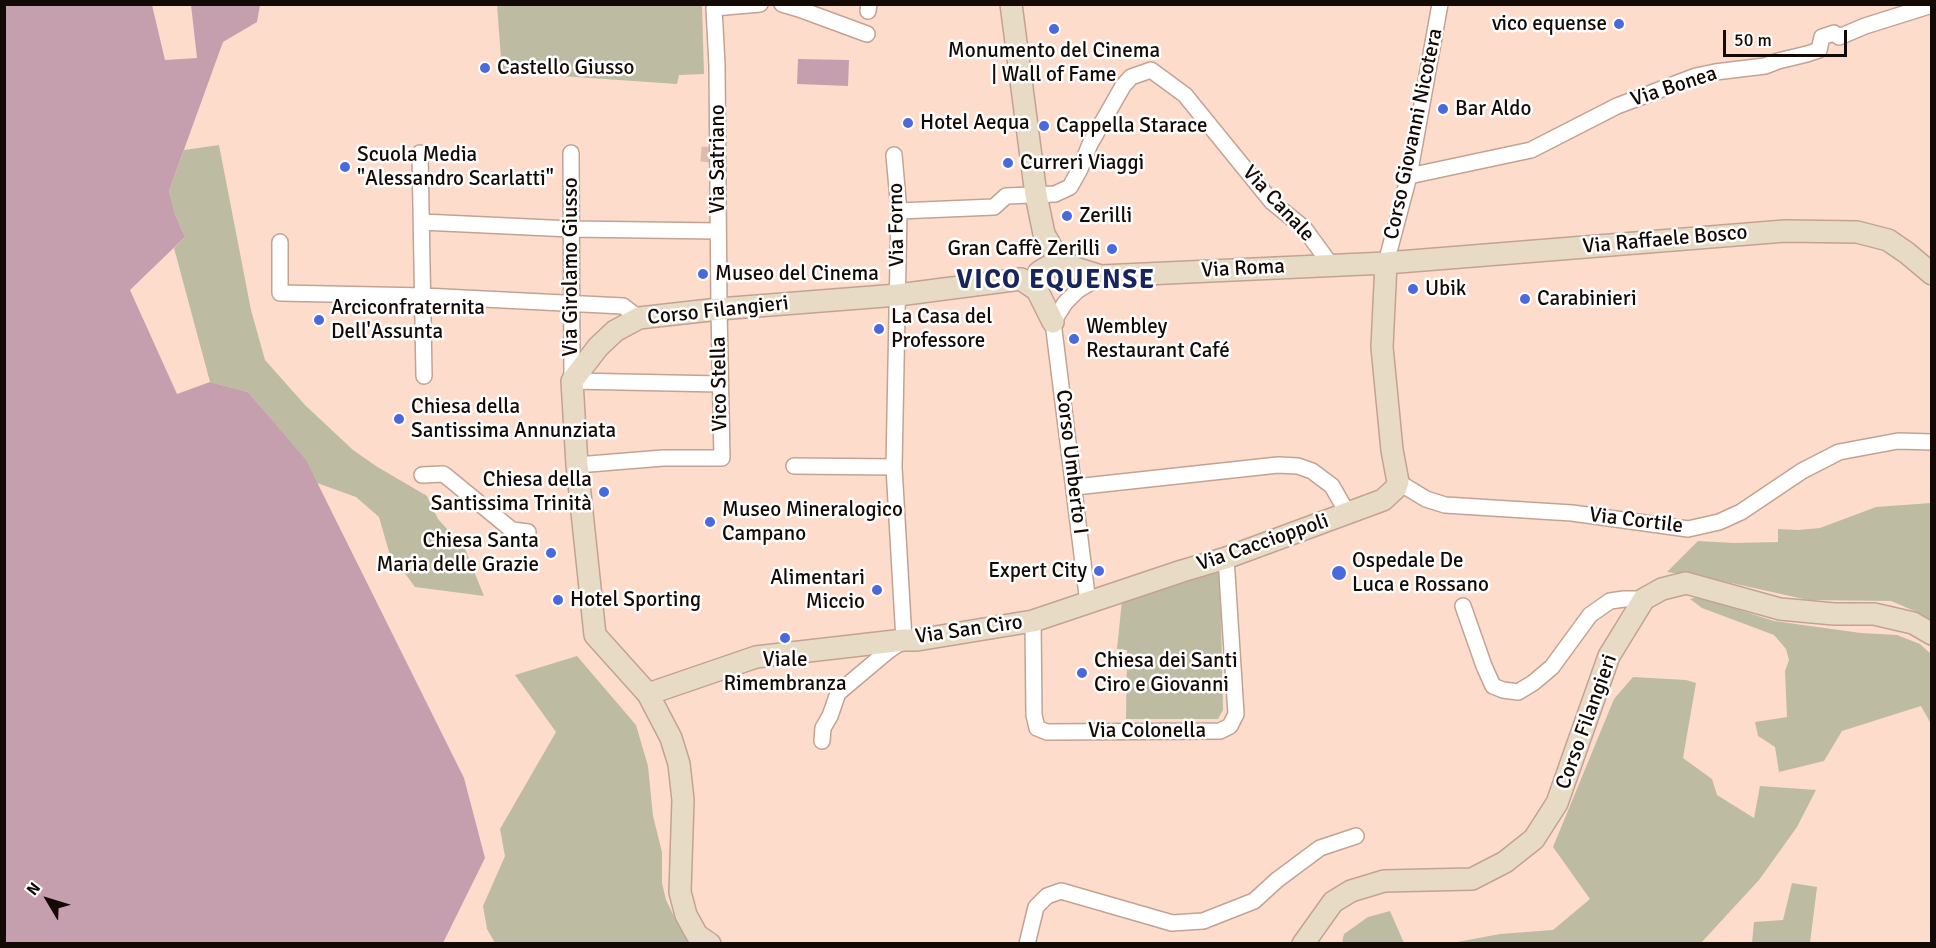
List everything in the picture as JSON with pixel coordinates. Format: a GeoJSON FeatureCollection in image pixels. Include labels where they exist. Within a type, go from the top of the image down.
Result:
{"type":"FeatureCollection","features":[{"type":"Feature","properties":{"kind":"street","name":"Via Satriano"},"geometry":{"type":"LineString","coordinates":[[719,309],[717,65],[714,8],[760,4]]}},
{"type":"Feature","properties":{"kind":"street"},"geometry":{"type":"LineString","coordinates":[[782,4],[867,34]]}},
{"type":"Feature","properties":{"kind":"street"},"geometry":{"type":"LineString","coordinates":[[1011,4],[1036,195],[1044,234],[1053,250],[1075,268]]}},
{"type":"Feature","properties":{"kind":"street","name":"Corso Giovanni Nicotera"},"geometry":{"type":"LineString","coordinates":[[1386,263],[1409,176],[1440,4]]}},
{"type":"Feature","properties":{"kind":"street","name":"Via Bonea"},"geometry":{"type":"LineString","coordinates":[[1409,176],[1531,150],[1617,106],[1696,76],[1765,66],[1807,54],[1819,50],[1822,37],[1834,33],[1839,37],[1865,26],[1932,5]]}},
{"type":"Feature","properties":{"kind":"street","name":"Via Canale"},"geometry":{"type":"LineString","coordinates":[[1036,195],[1055,195],[1070,186],[1090,144],[1123,86],[1131,77],[1151,70],[1185,95],[1272,202],[1304,228],[1331,265]]}},
{"type":"Feature","properties":{"kind":"street"},"geometry":{"type":"LineString","coordinates":[[420,153],[424,376]]}},
{"type":"Feature","properties":{"kind":"street","name":"Via Girolamo Giusso"},"geometry":{"type":"LineString","coordinates":[[571,153],[572,381]]}},
{"type":"Feature","properties":{"kind":"street","name":"Via Forno"},"geometry":{"type":"LineString","coordinates":[[894,155],[899,211],[898,295]]}},
{"type":"Feature","properties":{"kind":"street"},"geometry":{"type":"LineString","coordinates":[[899,211],[994,207],[1006,196],[1036,195]]}},
{"type":"Feature","properties":{"kind":"street"},"geometry":{"type":"LineString","coordinates":[[422,222],[571,229],[718,231]]}},
{"type":"Feature","properties":{"kind":"street","name":"Via Raffaele Bosco"},"geometry":{"type":"LineString","coordinates":[[1386,263],[1735,234],[1840,231],[1857,232],[1888,240],[1932,274]]}},
{"type":"Feature","properties":{"kind":"street"},"geometry":{"type":"LineString","coordinates":[[1044,234],[1033,264],[1029,284],[1053,322],[1065,303],[1078,290],[1101,276]]}},
{"type":"Feature","properties":{"kind":"street"},"geometry":{"type":"LineString","coordinates":[[280,242],[280,293],[623,306],[639,318]]}},
{"type":"Feature","properties":{"kind":"street"},"geometry":{"type":"LineString","coordinates":[[1386,263],[1382,346],[1392,450],[1398,482]]}},
{"type":"Feature","properties":{"kind":"street","name":"Via Roma"},"geometry":{"type":"LineString","coordinates":[[1075,268],[1101,276],[1386,263]]}},
{"type":"Feature","properties":{"kind":"street"},"geometry":{"type":"LineString","coordinates":[[1029,284],[1037,278],[1039,272],[1052,266],[1075,268]]}},
{"type":"Feature","properties":{"kind":"street","name":"Corso Filangieri"},"geometry":{"type":"LineString","coordinates":[[572,381],[598,347],[615,331],[639,318],[719,309],[1029,284]]}},
{"type":"Feature","properties":{"kind":"street","name":"Via San Ciro"},"geometry":{"type":"LineString","coordinates":[[898,295],[894,467],[904,640],[955,635],[1033,621],[1088,603]]}},
{"type":"Feature","properties":{"kind":"street","name":"Vico Stella"},"geometry":{"type":"LineString","coordinates":[[577,465],[663,458],[722,458],[719,309]]}},
{"type":"Feature","properties":{"kind":"street","name":"Corso Umberto I"},"geometry":{"type":"LineString","coordinates":[[1053,322],[1088,603]]}},
{"type":"Feature","properties":{"kind":"street"},"geometry":{"type":"LineString","coordinates":[[710,944],[697,935],[686,915],[680,892],[683,800],[679,764],[671,738],[648,694],[595,634],[577,465],[572,381],[720,384]]}},
{"type":"Feature","properties":{"kind":"street","name":"Via Cortile"},"geometry":{"type":"LineString","coordinates":[[1398,482],[1426,499],[1445,505],[1572,513],[1688,530],[1719,522],[1741,512],[1802,471],[1839,452],[1898,441],[1932,442]]}},
{"type":"Feature","properties":{"kind":"street"},"geometry":{"type":"LineString","coordinates":[[1075,487],[1278,465],[1298,466],[1312,471],[1332,486],[1348,514]]}},
{"type":"Feature","properties":{"kind":"street"},"geometry":{"type":"LineString","coordinates":[[794,466],[894,467]]}},
{"type":"Feature","properties":{"kind":"street"},"geometry":{"type":"LineString","coordinates":[[422,476],[443,474],[512,530],[528,532]]}},
{"type":"Feature","properties":{"kind":"street","name":"Via Caccioppoli"},"geometry":{"type":"LineString","coordinates":[[1088,603],[1226,558],[1348,514],[1383,500],[1396,488],[1398,482]]}},
{"type":"Feature","properties":{"kind":"street","name":"Via Colonella"},"geometry":{"type":"LineString","coordinates":[[1033,621],[1034,714],[1037,728],[1047,732],[1220,731],[1230,726],[1236,714],[1226,558]]}},
{"type":"Feature","properties":{"kind":"street"},"geometry":{"type":"LineString","coordinates":[[1463,606],[1493,686],[1518,692],[1552,667],[1590,615],[1610,601],[1644,599],[1662,589],[1686,583],[1780,609],[1834,614],[1874,614],[1913,623],[1932,634]]}},
{"type":"Feature","properties":{"kind":"street","name":"Corso Filangieri"},"geometry":{"type":"LineString","coordinates":[[1303,944],[1333,902],[1351,891],[1384,881],[1472,879],[1505,862],[1534,838],[1557,803],[1609,656],[1644,599]]}},
{"type":"Feature","properties":{"kind":"street"},"geometry":{"type":"LineString","coordinates":[[648,694],[756,657],[904,640]]}},
{"type":"Feature","properties":{"kind":"street"},"geometry":{"type":"LineString","coordinates":[[822,741],[824,728],[838,693],[904,640]]}},
{"type":"Feature","properties":{"kind":"street"},"geometry":{"type":"LineString","coordinates":[[1027,944],[1036,907],[1047,896],[1061,891],[1172,923],[1203,921],[1254,901],[1277,880],[1320,848],[1356,837]]}},
{"type":"Feature","properties":{"kind":"green space"},"geometry":{"type":"Polygon","coordinates":[[[497,5],[710,5],[702,6],[704,74],[679,75],[677,84],[502,72],[497,5]]]}},
{"type":"Feature","properties":{"kind":"green space"},"geometry":{"type":"Polygon","coordinates":[[[219,145],[251,310],[265,360],[305,405],[353,450],[427,496],[438,519],[465,549],[484,596],[415,587],[389,552],[379,517],[356,497],[317,483],[305,460],[248,392],[210,382],[174,248],[185,237],[175,214],[169,191],[184,150],[219,145]]]}},
{"type":"Feature","properties":{"kind":"green space"},"geometry":{"type":"Polygon","coordinates":[[[1931,503],[1931,620],[1891,601],[1808,600],[1718,580],[1667,572],[1698,541],[1778,542],[1778,529],[1820,528],[1876,507],[1931,503]]]}},
{"type":"Feature","properties":{"kind":"green space"},"geometry":{"type":"Polygon","coordinates":[[[1220,570],[1223,710],[1218,719],[1126,719],[1127,650],[1117,649],[1122,600],[1220,570]]]}},
{"type":"Feature","properties":{"kind":"green space"},"geometry":{"type":"Polygon","coordinates":[[[1698,597],[1774,621],[1861,633],[1897,635],[1920,644],[1931,654],[1931,724],[1921,706],[1842,731],[1824,761],[1779,772],[1775,747],[1758,736],[1755,722],[1787,717],[1785,671],[1789,660],[1786,649],[1774,635],[1702,608],[1690,599],[1698,597]]]}},
{"type":"Feature","properties":{"kind":"green space"},"geometry":{"type":"Polygon","coordinates":[[[577,656],[636,725],[648,766],[653,816],[662,852],[662,883],[666,900],[674,916],[688,934],[702,943],[495,943],[487,929],[483,906],[505,856],[500,829],[556,732],[515,675],[577,656]]]}},
{"type":"Feature","properties":{"kind":"green space"},"geometry":{"type":"Polygon","coordinates":[[[1633,677],[1686,680],[1696,683],[1683,758],[1712,779],[1717,795],[1754,818],[1760,786],[1816,790],[1797,827],[1759,880],[1701,943],[1452,943],[1500,934],[1553,930],[1590,899],[1553,847],[1614,699],[1633,677]]]}},
{"type":"Feature","properties":{"kind":"green space"},"geometry":{"type":"Polygon","coordinates":[[[1792,883],[1817,887],[1810,943],[1752,943],[1754,922],[1783,920],[1792,883]]]}},
{"type":"Feature","properties":{"kind":"green space"},"geometry":{"type":"Polygon","coordinates":[[[1390,911],[1404,943],[1342,943],[1344,934],[1368,917],[1390,911]]]}},
{"type":"Feature","properties":{"kind":"shaded area"},"geometry":{"type":"Polygon","coordinates":[[[5,4],[152,5],[165,60],[197,58],[191,5],[260,5],[257,22],[223,42],[169,191],[175,214],[185,237],[130,290],[177,394],[210,382],[248,392],[306,460],[464,778],[485,858],[443,943],[5,943],[5,4]]]}},
{"type":"Feature","properties":{"kind":"shaded area"},"geometry":{"type":"Polygon","coordinates":[[[798,59],[849,60],[848,86],[797,84],[798,59]]]}},
{"type":"Feature","properties":{"kind":"tunnel"},"geometry":{"type":"LineString","coordinates":[[701,154],[714,155]]}},
{"type":"Feature","properties":{"kind":"place","name":"vico equense"},"geometry":{"type":"Point","coordinates":[1619,24]}},
{"type":"Feature","properties":{"kind":"place","name":"Monumento del Cinema | Wall of Fame"},"geometry":{"type":"Point","coordinates":[1054,29]}},
{"type":"Feature","properties":{"kind":"place","name":"Castello Giusso"},"geometry":{"type":"Point","coordinates":[485,68]}},
{"type":"Feature","properties":{"kind":"place","name":"Bar Aldo"},"geometry":{"type":"Point","coordinates":[1443,109]}},
{"type":"Feature","properties":{"kind":"place","name":"Hotel Aequa"},"geometry":{"type":"Point","coordinates":[908,123]}},
{"type":"Feature","properties":{"kind":"place","name":"Cappella Starace"},"geometry":{"type":"Point","coordinates":[1044,126]}},
{"type":"Feature","properties":{"kind":"place","name":"Curreri Viaggi"},"geometry":{"type":"Point","coordinates":[1008,163]}},
{"type":"Feature","properties":{"kind":"place","name":"Scuola Media \"Alessandro Scarlatti\""},"geometry":{"type":"Point","coordinates":[345,167]}},
{"type":"Feature","properties":{"kind":"place","name":"Zerilli"},"geometry":{"type":"Point","coordinates":[1067,216]}},
{"type":"Feature","properties":{"kind":"place","name":"Gran Caffè Zerilli"},"geometry":{"type":"Point","coordinates":[1112,249]}},
{"type":"Feature","properties":{"kind":"place","name":"Museo del Cinema"},"geometry":{"type":"Point","coordinates":[703,274]}},
{"type":"Feature","properties":{"kind":"place","name":"Ubik"},"geometry":{"type":"Point","coordinates":[1413,289]}},
{"type":"Feature","properties":{"kind":"place","name":"Carabinieri"},"geometry":{"type":"Point","coordinates":[1525,299]}},
{"type":"Feature","properties":{"kind":"place","name":"Arciconfraternita Dell'Assunta"},"geometry":{"type":"Point","coordinates":[319,320]}},
{"type":"Feature","properties":{"kind":"place","name":"La Casa del Professore"},"geometry":{"type":"Point","coordinates":[879,329]}},
{"type":"Feature","properties":{"kind":"place","name":"Wembley Restaurant Café"},"geometry":{"type":"Point","coordinates":[1074,339]}},
{"type":"Feature","properties":{"kind":"place","name":"Chiesa della Santissima Annunziata"},"geometry":{"type":"Point","coordinates":[399,419]}},
{"type":"Feature","properties":{"kind":"place","name":"Chiesa della Santissima Trinità"},"geometry":{"type":"Point","coordinates":[604,492]}},
{"type":"Feature","properties":{"kind":"place","name":"Museo Mineralogico Campano"},"geometry":{"type":"Point","coordinates":[710,522]}},
{"type":"Feature","properties":{"kind":"place","name":"Chiesa Santa Maria delle Grazie"},"geometry":{"type":"Point","coordinates":[551,553]}},
{"type":"Feature","properties":{"kind":"place","name":"Expert City"},"geometry":{"type":"Point","coordinates":[1099,571]}},
{"type":"Feature","properties":{"kind":"place","name":"Ospedale De Luca e Rossano"},"geometry":{"type":"Point","coordinates":[1339,573]}},
{"type":"Feature","properties":{"kind":"place","name":"Alimentari Miccio"},"geometry":{"type":"Point","coordinates":[877,590]}},
{"type":"Feature","properties":{"kind":"place","name":"Hotel Sporting"},"geometry":{"type":"Point","coordinates":[558,600]}},
{"type":"Feature","properties":{"kind":"place","name":"Viale Rimembranza"},"geometry":{"type":"Point","coordinates":[785,638]}},
{"type":"Feature","properties":{"kind":"place","name":"Chiesa dei Santi Ciro e Giovanni"},"geometry":{"type":"Point","coordinates":[1082,673]}},
{"type":"Feature","properties":{"kind":"district","name":"VICO EQUENSE"},"geometry":{"type":"Point","coordinates":[1056,281]}}]}
